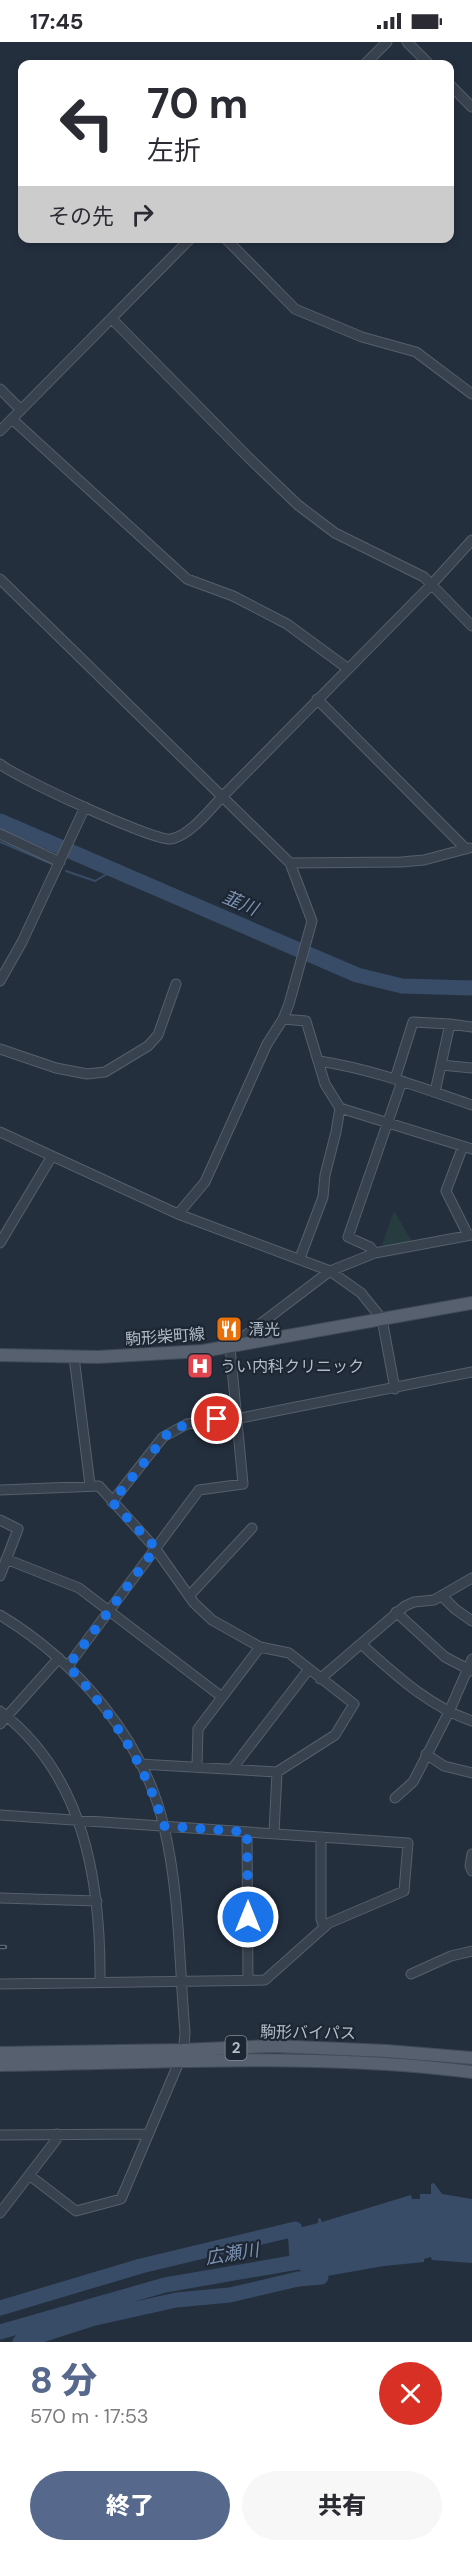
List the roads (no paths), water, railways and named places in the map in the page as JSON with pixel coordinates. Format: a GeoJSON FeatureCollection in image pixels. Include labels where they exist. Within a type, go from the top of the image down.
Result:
{"type":"FeatureCollection","features":[{"type":"Feature","properties":{"kind":"main road","name":"駒形柴町線"},"geometry":{"type":"LineString","coordinates":[[1,1352],[74,1357],[149,1355],[230,1347],[472,1303]]}},
{"type":"Feature","properties":{"kind":"main road","name":"駒形バイパス"},"geometry":{"type":"LineString","coordinates":[[0,2065],[181,2056],[285,2047],[387,2050],[472,2058]]}},
{"type":"Feature","properties":{"kind":"main road","name":"駒形バイパス"},"geometry":{"type":"LineString","coordinates":[[0,2053],[388,2063],[472,2072]]}},
{"type":"Feature","properties":{"kind":"street"},"geometry":{"type":"LineString","coordinates":[[368,60],[387,42]]}},
{"type":"Feature","properties":{"kind":"street"},"geometry":{"type":"LineString","coordinates":[[407,42],[425,60]]}},
{"type":"Feature","properties":{"kind":"street"},"geometry":{"type":"LineString","coordinates":[[454,89],[472,107]]}},
{"type":"Feature","properties":{"kind":"street"},"geometry":{"type":"LineString","coordinates":[[0,431],[186,243]]}},
{"type":"Feature","properties":{"kind":"street"},"geometry":{"type":"LineString","coordinates":[[230,243],[295,309],[362,337],[416,352],[472,394]]}},
{"type":"Feature","properties":{"kind":"street"},"geometry":{"type":"LineString","coordinates":[[112,319],[298,505],[335,533],[424,577],[472,626]]}},
{"type":"Feature","properties":{"kind":"street"},"geometry":{"type":"LineString","coordinates":[[0,389],[21,410]]}},
{"type":"Feature","properties":{"kind":"street"},"geometry":{"type":"LineString","coordinates":[[12,419],[187,579],[233,596],[287,624],[347,669]]}},
{"type":"Feature","properties":{"kind":"street"},"geometry":{"type":"LineString","coordinates":[[0,764],[21,778],[85,807],[160,838],[171,839],[189,830],[431,585],[472,540]]}},
{"type":"Feature","properties":{"kind":"street"},"geometry":{"type":"LineString","coordinates":[[0,579],[290,863],[312,921],[284,1019],[267,1044],[205,1182],[178,1214]]}},
{"type":"Feature","properties":{"kind":"street"},"geometry":{"type":"LineString","coordinates":[[317,699],[469,848]]}},
{"type":"Feature","properties":{"kind":"street"},"geometry":{"type":"LineString","coordinates":[[1,975],[61,860],[85,807]]}},
{"type":"Feature","properties":{"kind":"street"},"geometry":{"type":"LineString","coordinates":[[0,834],[61,860]]}},
{"type":"Feature","properties":{"kind":"street"},"geometry":{"type":"LineString","coordinates":[[290,863],[401,862],[424,860],[469,848]]}},
{"type":"Feature","properties":{"kind":"street"},"geometry":{"type":"LineString","coordinates":[[0,1049],[56,1068],[87,1074],[105,1072],[148,1046],[158,1035],[176,984]]}},
{"type":"Feature","properties":{"kind":"street"},"geometry":{"type":"LineString","coordinates":[[284,1019],[306,1021],[320,1061],[325,1084],[340,1108],[325,1175],[323,1197],[300,1258]]}},
{"type":"Feature","properties":{"kind":"street"},"geometry":{"type":"LineString","coordinates":[[375,1253],[370,1247],[348,1237],[388,1121],[413,1022],[472,1027]]}},
{"type":"Feature","properties":{"kind":"street"},"geometry":{"type":"LineString","coordinates":[[435,1092],[450,1024]]}},
{"type":"Feature","properties":{"kind":"street"},"geometry":{"type":"LineString","coordinates":[[320,1061],[349,1066],[398,1080],[472,1105]]}},
{"type":"Feature","properties":{"kind":"street"},"geometry":{"type":"LineString","coordinates":[[441,1065],[472,1068]]}},
{"type":"Feature","properties":{"kind":"street"},"geometry":{"type":"LineString","coordinates":[[68,1666],[200,1490],[243,1484],[230,1347],[330,1270],[375,1253],[470,1235],[446,1191],[467,1148],[388,1121],[340,1108]]}},
{"type":"Feature","properties":{"kind":"street"},"geometry":{"type":"LineString","coordinates":[[0,1132],[178,1214],[330,1270],[371,1303],[382,1319],[395,1389]]}},
{"type":"Feature","properties":{"kind":"street"},"geometry":{"type":"LineString","coordinates":[[0,1243],[52,1156]]}},
{"type":"Feature","properties":{"kind":"street"},"geometry":{"type":"LineString","coordinates":[[74,1357],[90,1485]]}},
{"type":"Feature","properties":{"kind":"street"},"geometry":{"type":"LineString","coordinates":[[112,1502],[169,1432],[187,1424],[395,1389],[472,1372]]}},
{"type":"Feature","properties":{"kind":"street"},"geometry":{"type":"LineString","coordinates":[[0,1490],[99,1486],[156,1548],[189,1596],[212,1620],[260,1647],[289,1653],[354,1704],[335,1735],[277,1772],[140,1764]]}},
{"type":"Feature","properties":{"kind":"street"},"geometry":{"type":"LineString","coordinates":[[0,1520],[18,1529],[0,1576]]}},
{"type":"Feature","properties":{"kind":"street"},"geometry":{"type":"LineString","coordinates":[[189,1596],[252,1528]]}},
{"type":"Feature","properties":{"kind":"street"},"geometry":{"type":"LineString","coordinates":[[6,1559],[79,1588],[222,1697]]}},
{"type":"Feature","properties":{"kind":"street"},"geometry":{"type":"LineString","coordinates":[[320,1679],[396,1612],[414,1602],[430,1602],[472,1578]]}},
{"type":"Feature","properties":{"kind":"street"},"geometry":{"type":"LineString","coordinates":[[443,1596],[455,1609],[472,1620]]}},
{"type":"Feature","properties":{"kind":"street"},"geometry":{"type":"LineString","coordinates":[[396,1612],[445,1657],[470,1670]]}},
{"type":"Feature","properties":{"kind":"street"},"geometry":{"type":"LineString","coordinates":[[0,1615],[68,1666],[107,1711],[140,1764],[164,1826],[175,1890],[185,2032],[181,2056],[118,2201],[76,2211],[29,2175]]}},
{"type":"Feature","properties":{"kind":"street"},"geometry":{"type":"LineString","coordinates":[[361,1644],[409,1686],[449,1712],[472,1721]]}},
{"type":"Feature","properties":{"kind":"street"},"geometry":{"type":"LineString","coordinates":[[197,1767],[198,1729],[260,1647]]}},
{"type":"Feature","properties":{"kind":"street"},"geometry":{"type":"LineString","coordinates":[[59,1658],[2,1717],[40,1752],[57,1775],[79,1821],[90,1855],[97,1901],[100,1982]]}},
{"type":"Feature","properties":{"kind":"street"},"geometry":{"type":"LineString","coordinates":[[395,1798],[413,1782],[470,1670],[472,1659]]}},
{"type":"Feature","properties":{"kind":"street"},"geometry":{"type":"LineString","coordinates":[[232,1769],[309,1670]]}},
{"type":"Feature","properties":{"kind":"street"},"geometry":{"type":"LineString","coordinates":[[426,1754],[444,1766],[472,1773]]}},
{"type":"Feature","properties":{"kind":"street"},"geometry":{"type":"LineString","coordinates":[[274,1833],[277,1772]]}},
{"type":"Feature","properties":{"kind":"street"},"geometry":{"type":"LineString","coordinates":[[0,1815],[408,1843],[404,1891],[324,1927],[268,1978],[0,1984]]}},
{"type":"Feature","properties":{"kind":"street"},"geometry":{"type":"LineString","coordinates":[[247,1832],[248,1980]]}},
{"type":"Feature","properties":{"kind":"street"},"geometry":{"type":"LineString","coordinates":[[321,1837],[321,1919],[324,1927]]}},
{"type":"Feature","properties":{"kind":"street"},"geometry":{"type":"LineString","coordinates":[[472,1854],[470,1866],[472,1871]]}},
{"type":"Feature","properties":{"kind":"street"},"geometry":{"type":"LineString","coordinates":[[0,1898],[97,1901]]}},
{"type":"Feature","properties":{"kind":"street"},"geometry":{"type":"LineString","coordinates":[[411,1974],[451,1956],[472,1951]]}},
{"type":"Feature","properties":{"kind":"street"},"geometry":{"type":"LineString","coordinates":[[0,2213],[56,2140],[57,2134]]}},
{"type":"Feature","properties":{"kind":"street"},"geometry":{"type":"LineString","coordinates":[[0,2135],[148,2134]]}},
{"type":"Feature","properties":{"kind":"water"},"geometry":{"type":"Polygon","coordinates":[[[434,2183],[442,2194],[472,2199],[472,2263],[432,2260],[431,2257],[424,2259],[424,2262],[384,2266],[321,2277],[297,2258],[295,2229],[318,2223],[320,2218],[322,2222],[411,2195],[412,2199],[420,2199],[420,2194],[431,2194],[431,2184],[434,2183]]]}},
{"type":"Feature","properties":{"kind":"waterway","name":"韮川"},"geometry":{"type":"LineString","coordinates":[[0,821],[357,975],[402,986],[472,988]]}},
{"type":"Feature","properties":{"kind":"waterway"},"geometry":{"type":"LineString","coordinates":[[0,842],[52,864]]}},
{"type":"Feature","properties":{"kind":"waterway"},"geometry":{"type":"LineString","coordinates":[[66,871],[95,881],[112,871]]}},
{"type":"Feature","properties":{"kind":"waterway"},"geometry":{"type":"LineString","coordinates":[[0,2308],[141,2266],[295,2229],[297,2258],[321,2277]]}},
{"type":"Feature","properties":{"kind":"waterway","name":"広瀬川"},"geometry":{"type":"LineString","coordinates":[[0,2332],[165,2285],[321,2258]]}},
{"type":"Feature","properties":{"kind":"waterway"},"geometry":{"type":"LineString","coordinates":[[20,2342],[91,2319],[176,2300],[230,2295],[298,2279],[321,2277]]}},
{"type":"Feature","properties":{"kind":"railway"},"geometry":{"type":"LineString","coordinates":[[0,1947],[5,1947]]}},
{"type":"Feature","properties":{"kind":"place","name":"清光"},"geometry":{"type":"Point","coordinates":[229,1329]}},
{"type":"Feature","properties":{"kind":"place","name":"うい内科クリニック"},"geometry":{"type":"Point","coordinates":[200,1366]}}]}
